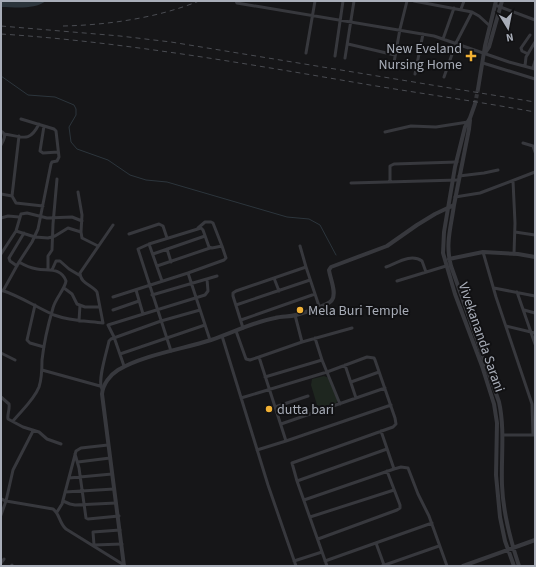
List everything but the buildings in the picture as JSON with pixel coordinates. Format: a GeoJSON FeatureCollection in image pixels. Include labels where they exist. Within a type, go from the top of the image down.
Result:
{"type":"FeatureCollection","features":[{"type":"Feature","properties":{"kind":"street"},"geometry":{"type":"LineString","coordinates":[[236,1],[237,3],[423,34],[456,43],[484,54],[534,68],[535,61]]}},
{"type":"Feature","properties":{"kind":"street"},"geometry":{"type":"LineString","coordinates":[[306,53],[315,1]]}},
{"type":"Feature","properties":{"kind":"street"},"geometry":{"type":"LineString","coordinates":[[335,56],[343,1]]}},
{"type":"Feature","properties":{"kind":"street"},"geometry":{"type":"LineString","coordinates":[[346,58],[354,1]]}},
{"type":"Feature","properties":{"kind":"street"},"geometry":{"type":"LineString","coordinates":[[393,68],[407,1]]}},
{"type":"Feature","properties":{"kind":"street"},"geometry":{"type":"LineString","coordinates":[[414,1],[472,12],[490,26]]}},
{"type":"Feature","properties":{"kind":"street"},"geometry":{"type":"LineString","coordinates":[[442,1],[442,6]]}},
{"type":"Feature","properties":{"kind":"street"},"geometry":{"type":"LineString","coordinates":[[461,9],[464,1]]}},
{"type":"Feature","properties":{"kind":"street"},"geometry":{"type":"LineString","coordinates":[[484,54],[489,47],[502,1]]}},
{"type":"Feature","properties":{"kind":"street"},"geometry":{"type":"LineString","coordinates":[[478,89],[485,46],[496,3],[535,20]]}},
{"type":"Feature","properties":{"kind":"street"},"geometry":{"type":"LineString","coordinates":[[443,39],[454,8]]}},
{"type":"Feature","properties":{"kind":"street"},"geometry":{"type":"LineString","coordinates":[[444,78],[456,43],[472,12]]}},
{"type":"Feature","properties":{"kind":"street"},"geometry":{"type":"LineString","coordinates":[[415,74],[423,34]]}},
{"type":"Feature","properties":{"kind":"street"},"geometry":{"type":"LineString","coordinates":[[528,54],[522,51],[521,48],[530,35]]}},
{"type":"Feature","properties":{"kind":"street"},"geometry":{"type":"LineString","coordinates":[[525,66],[528,54],[535,42]]}},
{"type":"Feature","properties":{"kind":"street"},"geometry":{"type":"LineString","coordinates":[[348,44],[395,55]]}},
{"type":"Feature","properties":{"kind":"street"},"geometry":{"type":"LineString","coordinates":[[483,63],[535,80]]}},
{"type":"Feature","properties":{"kind":"street","name":"Vivekananda Sarani"},"geometry":{"type":"LineString","coordinates":[[475,104],[465,127],[457,162],[456,197],[448,236],[448,249],[449,259],[494,404],[500,517],[511,549],[519,566]]}},
{"type":"Feature","properties":{"kind":"street"},"geometry":{"type":"LineString","coordinates":[[21,119],[56,131],[58,159],[51,164],[41,217],[35,237],[2,291],[51,313],[71,320],[103,323],[108,325],[207,294],[207,279]]}},
{"type":"Feature","properties":{"kind":"street"},"geometry":{"type":"LineString","coordinates":[[385,132],[411,126],[436,127],[469,120]]}},
{"type":"Feature","properties":{"kind":"street","name":"Vivekananda Sarani"},"geometry":{"type":"LineString","coordinates":[[469,120],[469,129],[449,208],[443,242],[443,253],[446,266],[502,412],[502,491],[514,566]]}},
{"type":"Feature","properties":{"kind":"street"},"geometry":{"type":"LineString","coordinates":[[1,131],[4,134],[26,137],[33,135],[39,124]]}},
{"type":"Feature","properties":{"kind":"street"},"geometry":{"type":"LineString","coordinates":[[44,126],[40,151],[43,153],[58,152]]}},
{"type":"Feature","properties":{"kind":"street"},"geometry":{"type":"LineString","coordinates":[[1,145],[4,140],[4,134]]}},
{"type":"Feature","properties":{"kind":"street"},"geometry":{"type":"LineString","coordinates":[[19,136],[12,196],[16,203],[43,206]]}},
{"type":"Feature","properties":{"kind":"street"},"geometry":{"type":"LineString","coordinates":[[523,143],[533,146],[535,152]]}},
{"type":"Feature","properties":{"kind":"street"},"geometry":{"type":"LineString","coordinates":[[390,181],[390,166],[394,164],[457,162]]}},
{"type":"Feature","properties":{"kind":"street"},"geometry":{"type":"LineString","coordinates":[[351,182],[457,178],[498,170]]}},
{"type":"Feature","properties":{"kind":"street"},"geometry":{"type":"LineString","coordinates":[[456,197],[480,193],[535,172]]}},
{"type":"Feature","properties":{"kind":"street"},"geometry":{"type":"LineString","coordinates":[[48,269],[47,258],[52,250],[53,218],[57,179]]}},
{"type":"Feature","properties":{"kind":"street"},"geometry":{"type":"LineString","coordinates":[[513,181],[515,232],[514,254]]}},
{"type":"Feature","properties":{"kind":"street"},"geometry":{"type":"LineString","coordinates":[[78,192],[82,221],[82,238],[98,246]]}},
{"type":"Feature","properties":{"kind":"street"},"geometry":{"type":"LineString","coordinates":[[1,194],[12,196]]}},
{"type":"Feature","properties":{"kind":"street"},"geometry":{"type":"LineString","coordinates":[[101,388],[110,377],[124,366],[210,340],[275,318],[295,315],[331,301],[334,296],[329,270],[330,267],[387,246],[435,214],[454,206]]}},
{"type":"Feature","properties":{"kind":"street"},"geometry":{"type":"LineString","coordinates":[[1,254],[16,231],[19,217],[23,213],[53,218],[72,217],[82,221]]}},
{"type":"Feature","properties":{"kind":"street"},"geometry":{"type":"LineString","coordinates":[[1,218],[8,216],[19,217]]}},
{"type":"Feature","properties":{"kind":"street"},"geometry":{"type":"LineString","coordinates":[[113,297],[149,285],[188,273],[224,260],[226,256],[213,223],[205,222],[198,228],[139,247],[137,251],[149,285],[152,295],[158,309],[171,351]]}},
{"type":"Feature","properties":{"kind":"street"},"geometry":{"type":"LineString","coordinates":[[129,234],[159,224],[163,226],[167,238]]}},
{"type":"Feature","properties":{"kind":"street"},"geometry":{"type":"LineString","coordinates":[[79,275],[113,225]]}},
{"type":"Feature","properties":{"kind":"street"},"geometry":{"type":"LineString","coordinates":[[16,231],[35,237],[48,238],[53,237],[68,228],[81,232]]}},
{"type":"Feature","properties":{"kind":"street"},"geometry":{"type":"LineString","coordinates":[[198,228],[203,230],[210,248]]}},
{"type":"Feature","properties":{"kind":"street"},"geometry":{"type":"LineString","coordinates":[[515,232],[535,235]]}},
{"type":"Feature","properties":{"kind":"street"},"geometry":{"type":"LineString","coordinates":[[12,421],[39,388],[44,347],[51,313],[55,300],[66,284],[65,278],[52,270],[37,269],[10,261],[9,258],[24,233]]}},
{"type":"Feature","properties":{"kind":"street"},"geometry":{"type":"LineString","coordinates":[[153,254],[205,236]]}},
{"type":"Feature","properties":{"kind":"street"},"geometry":{"type":"LineString","coordinates":[[149,244],[162,281]]}},
{"type":"Feature","properties":{"kind":"street"},"geometry":{"type":"LineString","coordinates":[[157,266],[210,248],[222,246]]}},
{"type":"Feature","properties":{"kind":"street"},"geometry":{"type":"LineString","coordinates":[[300,246],[319,306]]}},
{"type":"Feature","properties":{"kind":"street"},"geometry":{"type":"LineString","coordinates":[[167,250],[171,262]]}},
{"type":"Feature","properties":{"kind":"street"},"geometry":{"type":"LineString","coordinates":[[449,259],[483,252],[535,257]]}},
{"type":"Feature","properties":{"kind":"street"},"geometry":{"type":"LineString","coordinates":[[483,252],[532,404],[534,435],[503,437]]}},
{"type":"Feature","properties":{"kind":"street"},"geometry":{"type":"LineString","coordinates":[[386,267],[409,258],[414,258],[422,261],[426,272]]}},
{"type":"Feature","properties":{"kind":"street"},"geometry":{"type":"LineString","coordinates":[[52,270],[56,261],[60,260],[96,290],[103,323]]}},
{"type":"Feature","properties":{"kind":"street"},"geometry":{"type":"LineString","coordinates":[[396,282],[446,266]]}},
{"type":"Feature","properties":{"kind":"street"},"geometry":{"type":"LineString","coordinates":[[243,328],[232,296],[233,293],[306,267]]}},
{"type":"Feature","properties":{"kind":"street"},"geometry":{"type":"LineString","coordinates":[[188,273],[210,340]]}},
{"type":"Feature","properties":{"kind":"street"},"geometry":{"type":"LineString","coordinates":[[152,295],[217,276]]}},
{"type":"Feature","properties":{"kind":"street"},"geometry":{"type":"LineString","coordinates":[[274,278],[279,291]]}},
{"type":"Feature","properties":{"kind":"street"},"geometry":{"type":"LineString","coordinates":[[236,305],[310,280]]}},
{"type":"Feature","properties":{"kind":"street"},"geometry":{"type":"LineString","coordinates":[[64,288],[72,294],[75,302],[80,305],[100,307]]}},
{"type":"Feature","properties":{"kind":"street"},"geometry":{"type":"LineString","coordinates":[[494,288],[535,296]]}},
{"type":"Feature","properties":{"kind":"street"},"geometry":{"type":"LineString","coordinates":[[136,290],[144,314]]}},
{"type":"Feature","properties":{"kind":"street"},"geometry":{"type":"LineString","coordinates":[[517,292],[533,332],[535,344]]}},
{"type":"Feature","properties":{"kind":"street"},"geometry":{"type":"LineString","coordinates":[[240,320],[315,294]]}},
{"type":"Feature","properties":{"kind":"street"},"geometry":{"type":"LineString","coordinates":[[113,310],[140,301]]}},
{"type":"Feature","properties":{"kind":"street"},"geometry":{"type":"LineString","coordinates":[[35,305],[27,340],[30,343],[44,347]]}},
{"type":"Feature","properties":{"kind":"street"},"geometry":{"type":"LineString","coordinates":[[79,321],[80,305]]}},
{"type":"Feature","properties":{"kind":"street"},"geometry":{"type":"LineString","coordinates":[[124,566],[100,379],[109,341],[114,337],[200,310]]}},
{"type":"Feature","properties":{"kind":"street"},"geometry":{"type":"LineString","coordinates":[[524,310],[535,313]]}},
{"type":"Feature","properties":{"kind":"street"},"geometry":{"type":"LineString","coordinates":[[295,315],[302,342]]}},
{"type":"Feature","properties":{"kind":"street"},"geometry":{"type":"LineString","coordinates":[[108,325],[114,337],[124,366]]}},
{"type":"Feature","properties":{"kind":"street"},"geometry":{"type":"LineString","coordinates":[[120,354],[205,325]]}},
{"type":"Feature","properties":{"kind":"street"},"geometry":{"type":"LineString","coordinates":[[506,326],[533,332]]}},
{"type":"Feature","properties":{"kind":"street"},"geometry":{"type":"LineString","coordinates":[[236,331],[246,359],[250,360],[302,342],[352,328]]}},
{"type":"Feature","properties":{"kind":"street"},"geometry":{"type":"LineString","coordinates":[[222,336],[296,566]]}},
{"type":"Feature","properties":{"kind":"street"},"geometry":{"type":"LineString","coordinates":[[315,338],[322,360],[340,404]]}},
{"type":"Feature","properties":{"kind":"street"},"geometry":{"type":"LineString","coordinates":[[1,353],[15,360]]}},
{"type":"Feature","properties":{"kind":"street"},"geometry":{"type":"LineString","coordinates":[[241,398],[327,372],[371,356],[375,360],[396,424],[381,431],[294,462],[292,466],[327,566]]}},
{"type":"Feature","properties":{"kind":"street"},"geometry":{"type":"LineString","coordinates":[[259,357],[286,441]]}},
{"type":"Feature","properties":{"kind":"street"},"geometry":{"type":"LineString","coordinates":[[265,377],[322,360]]}},
{"type":"Feature","properties":{"kind":"street"},"geometry":{"type":"LineString","coordinates":[[345,365],[356,398]]}},
{"type":"Feature","properties":{"kind":"street"},"geometry":{"type":"LineString","coordinates":[[42,370],[101,388]]}},
{"type":"Feature","properties":{"kind":"street"},"geometry":{"type":"LineString","coordinates":[[351,382],[379,372]]}},
{"type":"Feature","properties":{"kind":"street"},"geometry":{"type":"LineString","coordinates":[[280,424],[385,388]]}},
{"type":"Feature","properties":{"kind":"street"},"geometry":{"type":"LineString","coordinates":[[275,407],[308,396]]}},
{"type":"Feature","properties":{"kind":"street"},"geometry":{"type":"LineString","coordinates":[[1,397],[9,404],[10,410],[7,418],[33,431],[39,432],[61,444]]}},
{"type":"Feature","properties":{"kind":"street"},"geometry":{"type":"LineString","coordinates":[[258,450],[391,405]]}},
{"type":"Feature","properties":{"kind":"street"},"geometry":{"type":"LineString","coordinates":[[1,515],[14,470],[33,431]]}},
{"type":"Feature","properties":{"kind":"street"},"geometry":{"type":"LineString","coordinates":[[381,431],[394,469]]}},
{"type":"Feature","properties":{"kind":"street"},"geometry":{"type":"LineString","coordinates":[[57,512],[63,501],[75,454],[78,449],[108,445]]}},
{"type":"Feature","properties":{"kind":"street"},"geometry":{"type":"LineString","coordinates":[[297,481],[387,450]]}},
{"type":"Feature","properties":{"kind":"street"},"geometry":{"type":"LineString","coordinates":[[75,454],[78,462],[85,516],[88,519],[118,516]]}},
{"type":"Feature","properties":{"kind":"street"},"geometry":{"type":"LineString","coordinates":[[78,462],[110,458]]}},
{"type":"Feature","properties":{"kind":"street"},"geometry":{"type":"LineString","coordinates":[[304,500],[387,471],[405,467],[409,470],[416,490],[432,524],[447,566]]}},
{"type":"Feature","properties":{"kind":"street"},"geometry":{"type":"LineString","coordinates":[[318,539],[400,508],[387,471]]}},
{"type":"Feature","properties":{"kind":"street"},"geometry":{"type":"LineString","coordinates":[[69,478],[112,474]]}},
{"type":"Feature","properties":{"kind":"street"},"geometry":{"type":"LineString","coordinates":[[65,492],[114,489]]}},
{"type":"Feature","properties":{"kind":"street"},"geometry":{"type":"LineString","coordinates":[[310,517],[394,490]]}},
{"type":"Feature","properties":{"kind":"street"},"geometry":{"type":"LineString","coordinates":[[1,499],[53,509],[57,512],[61,525],[124,566]]}},
{"type":"Feature","properties":{"kind":"street"},"geometry":{"type":"LineString","coordinates":[[63,501],[70,504],[116,503]]}},
{"type":"Feature","properties":{"kind":"street"},"geometry":{"type":"LineString","coordinates":[[325,561],[432,524]]}},
{"type":"Feature","properties":{"kind":"street"},"geometry":{"type":"LineString","coordinates":[[93,545],[93,532],[120,530]]}},
{"type":"Feature","properties":{"kind":"street"},"geometry":{"type":"LineString","coordinates":[[463,566],[535,540]]}},
{"type":"Feature","properties":{"kind":"street"},"geometry":{"type":"LineString","coordinates":[[376,543],[383,566],[440,546]]}},
{"type":"Feature","properties":{"kind":"street"},"geometry":{"type":"LineString","coordinates":[[93,545],[122,544]]}},
{"type":"Feature","properties":{"kind":"street"},"geometry":{"type":"LineString","coordinates":[[294,561],[322,552]]}},
{"type":"Feature","properties":{"kind":"street"},"geometry":{"type":"LineString","coordinates":[[1,563],[4,559]]}},
{"type":"Feature","properties":{"kind":"shaded area"},"geometry":{"type":"Polygon","coordinates":[[[1,1],[46,1],[30,7],[1,7],[1,1]]]}},
{"type":"Feature","properties":{"kind":"shaded area"},"geometry":{"type":"Polygon","coordinates":[[[324,376],[329,378],[338,400],[336,403],[322,407],[317,405],[311,385],[312,379],[324,376]]]}},
{"type":"Feature","properties":{"kind":"waterway"},"geometry":{"type":"LineString","coordinates":[[1,76],[28,95],[55,97],[74,105],[76,115],[69,127],[71,142],[77,149],[108,160],[130,175],[146,180],[167,182],[287,217],[309,219],[320,225],[336,255]]}},
{"type":"Feature","properties":{"kind":"tunnel"},"geometry":{"type":"LineString","coordinates":[[475,104],[478,89]]}},
{"type":"Feature","properties":{"kind":"railway"},"geometry":{"type":"LineString","coordinates":[[63,26],[132,20],[166,12],[199,1]]}},
{"type":"Feature","properties":{"kind":"railway"},"geometry":{"type":"LineString","coordinates":[[1,26],[171,42],[535,102]]}},
{"type":"Feature","properties":{"kind":"railway"},"geometry":{"type":"LineString","coordinates":[[1,34],[94,42],[140,48],[278,69],[535,112]]}},
{"type":"Feature","properties":{"kind":"place","name":"New Eveland Nursing Home"},"geometry":{"type":"Point","coordinates":[471,56]}},
{"type":"Feature","properties":{"kind":"place","name":"Mela Buri Temple"},"geometry":{"type":"Point","coordinates":[300,310]}},
{"type":"Feature","properties":{"kind":"place","name":"dutta bari"},"geometry":{"type":"Point","coordinates":[269,409]}}]}
